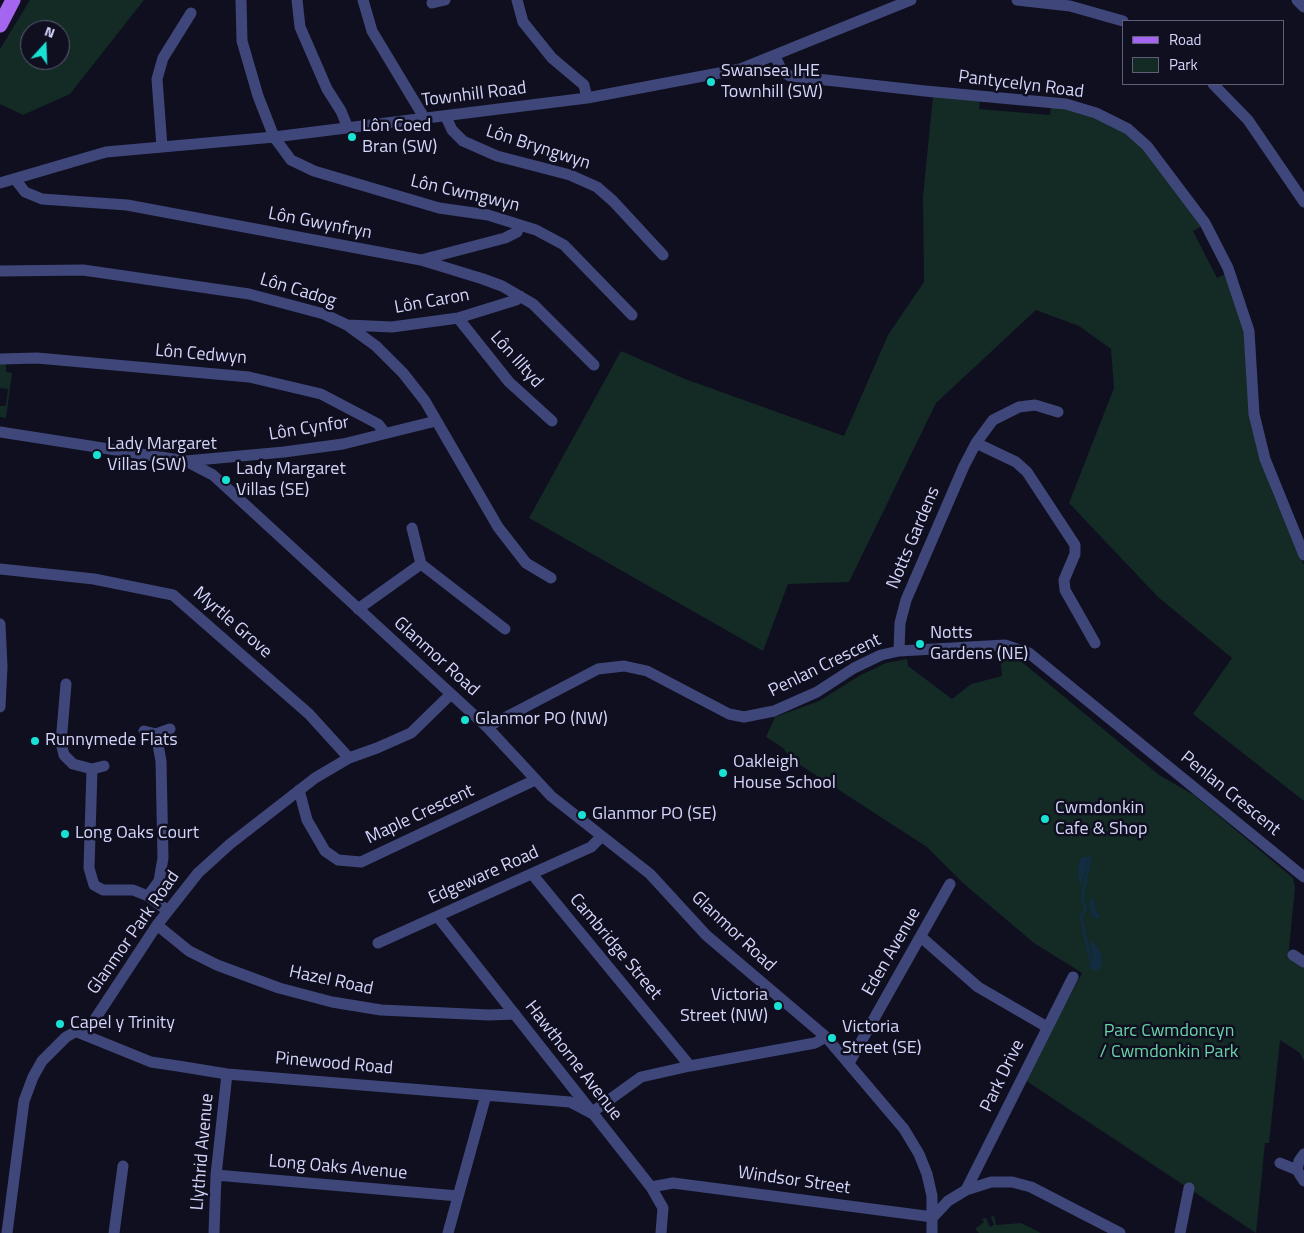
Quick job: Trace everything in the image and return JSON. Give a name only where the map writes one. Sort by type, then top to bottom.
[{"type":"main road","points":[[0,25],[13,0]]},
{"type":"street","name":"Lôn Cwmgwyn","points":[[241,0],[242,41],[258,96],[274,137],[291,160],[314,171],[439,208],[468,211],[536,230],[564,245],[632,315]]},
{"type":"street","points":[[297,0],[300,27],[327,89],[348,128]]},
{"type":"street","points":[[364,0],[372,31],[425,119]]},
{"type":"street","points":[[432,3],[445,0]]},
{"type":"street","points":[[517,0],[523,22],[552,58],[584,85],[587,98]]},
{"type":"street","name":"Townhill Road","points":[[0,182],[106,152],[274,137],[446,117],[587,98],[740,69],[911,0]]},
{"type":"street","points":[[1017,0],[1070,6],[1122,21]]},
{"type":"street","points":[[1297,0],[1304,7]]},
{"type":"street","points":[[162,147],[157,79],[164,58],[190,13]]},
{"type":"street","name":"Pantycelyn Road","points":[[775,56],[782,71],[790,76],[1066,104],[1096,113],[1128,129],[1147,146],[1205,223],[1228,268],[1249,331],[1254,414],[1265,459],[1304,555]]},
{"type":"street","points":[[1214,85],[1248,120],[1304,202]]},
{"type":"street","name":"Lôn Bryngwyn","points":[[446,117],[452,130],[463,141],[498,156],[570,175],[597,187],[613,200],[663,255]]},
{"type":"street","name":"Lôn Gwynfryn","points":[[15,179],[25,192],[42,199],[127,205],[421,260],[502,286],[533,304],[594,365]]},
{"type":"street","points":[[421,260],[505,238],[516,232],[520,225]]},
{"type":"street","name":"Lôn Cadog","points":[[0,271],[83,270],[249,294],[324,314],[347,325],[391,359],[425,401],[498,528],[526,563],[551,578]]},
{"type":"street","name":"Lôn Caron","points":[[347,325],[392,327],[458,318],[516,300],[520,296]]},
{"type":"street","name":"Lôn Illtyd","points":[[458,318],[508,382],[552,421]]},
{"type":"street","name":"Lôn Cedwyn","points":[[0,359],[37,358],[250,377],[322,394],[378,424],[385,433]]},
{"type":"street","name":"Notts Gardens","points":[[899,650],[900,623],[906,600],[964,466],[976,443],[993,420],[1019,407],[1034,405],[1058,412]]},
{"type":"street","name":"Lôn Cynfor","points":[[186,461],[284,452],[343,444],[436,421]]},
{"type":"street","name":"Glanmor Road","points":[[0,432],[186,461],[213,475],[487,726],[551,796],[650,874],[706,934],[826,1037],[904,1129],[919,1154],[927,1174],[932,1196],[932,1233]]},
{"type":"street","points":[[976,443],[1016,462],[1027,472],[1075,545],[1075,554],[1064,580],[1065,590],[1094,643]]},
{"type":"street","points":[[412,528],[421,564],[505,629]]},
{"type":"street","points":[[358,609],[421,564]]},
{"type":"street","name":"Myrtle Grove","points":[[0,569],[94,579],[173,595],[309,714],[349,758]]},
{"type":"street","points":[[0,624],[0,707]]},
{"type":"street","name":"Penlan Crescent","points":[[487,726],[598,669],[624,666],[646,671],[729,714],[744,717],[774,711],[817,692],[854,668],[881,655],[899,650],[1005,645],[1029,654],[1304,877]]},
{"type":"street","points":[[66,684],[61,743],[64,755],[73,764],[92,769],[104,766]]},
{"type":"street","name":"Glanmor Park Road","points":[[7,1233],[24,1101],[33,1077],[42,1061],[66,1036],[77,1032],[93,1022],[157,925],[198,873],[230,844],[299,790],[349,758],[377,748],[411,732],[451,694]]},
{"type":"street","points":[[144,731],[156,734],[170,730]]},
{"type":"street","points":[[148,896],[158,881],[163,858],[161,761],[156,734]]},
{"type":"street","points":[[92,769],[89,868],[94,885],[103,890],[133,890],[148,896],[168,912]]},
{"type":"street","name":"Maple Crescent","points":[[299,790],[307,820],[325,851],[338,860],[360,862],[535,780]]},
{"type":"street","name":"Edgeware Road","points":[[378,943],[591,847],[601,837]]},
{"type":"street","name":"Cambridge Street","points":[[532,874],[690,1066]]},
{"type":"street","name":"Eden Avenue","points":[[849,1063],[950,884]]},
{"type":"street","name":"Hawthorne Avenue","points":[[438,917],[651,1187],[663,1208],[661,1233]]},
{"type":"street","name":"Hazel Road","points":[[157,925],[189,951],[217,965],[279,988],[332,1002],[380,1010],[489,1015],[514,1014]]},
{"type":"street","points":[[921,937],[978,987],[1047,1027]]},
{"type":"street","points":[[1293,955],[1304,962]]},
{"type":"street","name":"Park Drive","points":[[966,1190],[1073,977]]},
{"type":"street","name":"Pinewood Road","points":[[77,1032],[151,1062],[227,1074],[570,1102],[592,1114]]},
{"type":"street","points":[[592,1114],[641,1077],[815,1043],[826,1037]]},
{"type":"street","name":"Llythrid Avenue","points":[[214,1233],[216,1175],[227,1074]]},
{"type":"street","points":[[448,1233],[486,1095]]},
{"type":"street","points":[[1304,1154],[1299,1161],[1298,1170],[1304,1182]]},
{"type":"street","points":[[1280,1164],[1298,1170]]},
{"type":"street","points":[[114,1233],[123,1166]]},
{"type":"street","name":"Long Oaks Avenue","points":[[216,1175],[458,1196]]},
{"type":"street","points":[[933,1217],[948,1201],[966,1190],[991,1182],[1012,1182],[1031,1187],[1120,1233]]},
{"type":"street","name":"Windsor Street","points":[[651,1187],[673,1183],[933,1217]]},
{"type":"street","points":[[1180,1233],[1189,1188]]},
{"type":"green space","points":[[30,0],[144,0],[70,94],[23,115],[0,104],[0,49]]},
{"type":"green space","points":[[933,96],[980,100],[979,109],[1050,115],[1051,106],[1072,109],[1094,116],[1125,133],[1145,149],[1202,226],[1193,231],[1217,278],[1226,274],[1244,326],[1257,449],[1274,497],[1304,565],[1304,801],[1193,714],[1232,658],[1158,597],[1069,503],[1114,388],[1111,349],[1079,326],[1036,310],[936,403],[849,582],[788,584],[763,651],[529,518],[621,351],[685,379],[844,436],[888,335],[924,282],[923,197]]},
{"type":"green space","points":[[6,363],[6,372],[12,373],[6,418],[0,417],[0,406],[6,406],[8,389],[0,388],[0,364]]},
{"type":"green space","name":"Parc Cwmdoncyn / Cwmdonkin Park","points":[[1000,653],[1011,653],[1159,775],[1194,795],[1293,878],[1295,887],[1288,958],[1304,968],[1304,1061],[1300,1053],[1280,1040],[1269,1143],[1265,1143],[1256,1233],[1025,1080],[1082,973],[1034,943],[963,883],[927,847],[791,759],[783,748],[766,737],[775,717],[819,701],[859,676],[886,663],[907,659],[908,666],[952,699],[971,684],[1002,676]]},
{"type":"green space","points":[[994,1216],[996,1225],[1021,1223],[1041,1233],[979,1233],[975,1229],[984,1222],[982,1219],[986,1218],[990,1227],[994,1225],[991,1217]]},
{"type":"water","points":[[1082,857],[1088,857],[1088,860],[1082,883],[1079,882],[1078,864]]},
{"type":"water","points":[[1089,899],[1094,899],[1096,911],[1100,917],[1097,919],[1091,914]]},
{"type":"water","points":[[1091,940],[1101,953],[1102,964],[1099,970],[1092,970],[1089,965],[1093,957]]},
{"type":"waterway","points":[[1090,858],[1082,899],[1086,908],[1081,916],[1090,958]]},
{"type":"place","name":"Swansea IHE Townhill (SW)","points":[[711,82]]},
{"type":"place","name":"Lôn Coed Bran (SW)","points":[[352,137]]},
{"type":"place","name":"Lady Margaret Villas (SW)","points":[[97,455]]},
{"type":"place","name":"Lady Margaret Villas (SE)","points":[[226,480]]},
{"type":"place","name":"Notts Gardens (NE)","points":[[920,644]]},
{"type":"place","name":"Glanmor PO (NW)","points":[[465,720]]},
{"type":"place","name":"Runnymede Flats","points":[[35,741]]},
{"type":"place","name":"Oakleigh House School","points":[[723,773]]},
{"type":"place","name":"Glanmor PO (SE)","points":[[582,815]]},
{"type":"place","name":"Cwmdonkin Cafe & Shop","points":[[1045,819]]},
{"type":"place","name":"Long Oaks Court","points":[[65,834]]},
{"type":"place","name":"Victoria Street (NW)","points":[[778,1006]]},
{"type":"place","name":"Capel y Trinity","points":[[60,1024]]},
{"type":"place","name":"Victoria Street (SE)","points":[[832,1038]]}]
